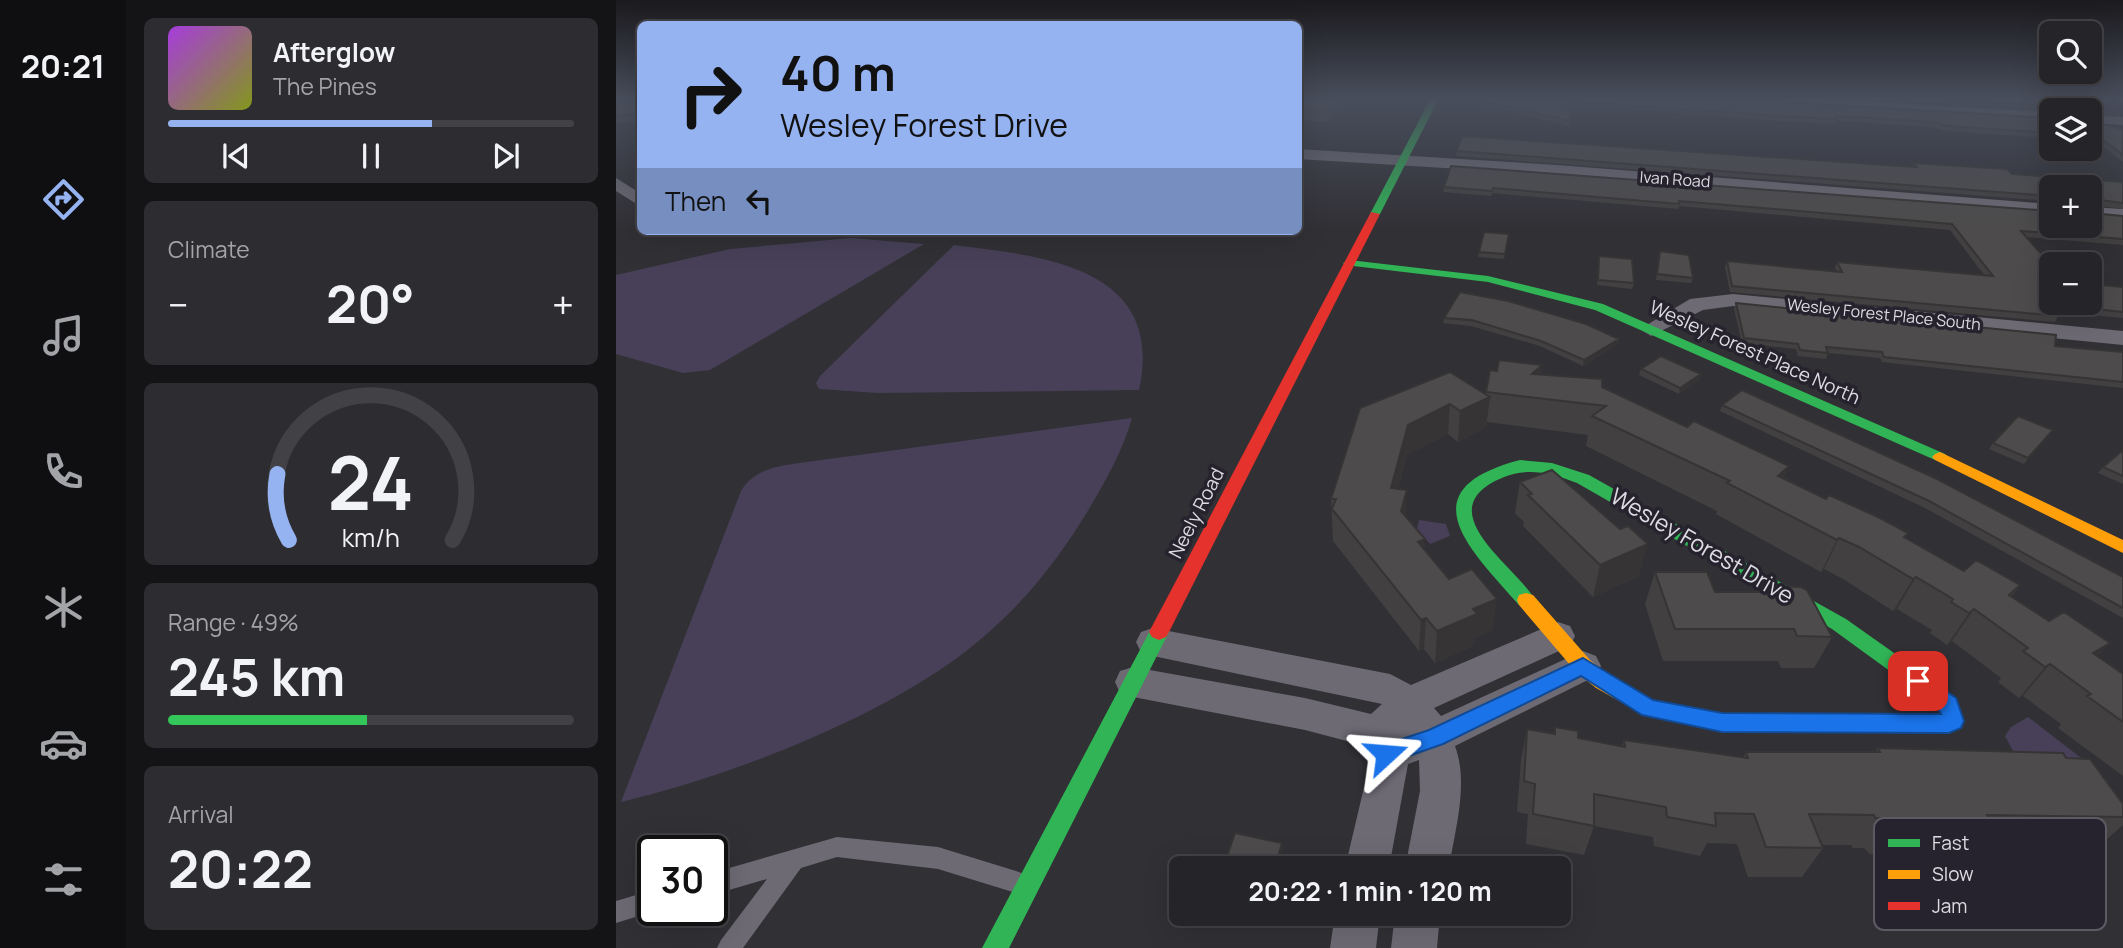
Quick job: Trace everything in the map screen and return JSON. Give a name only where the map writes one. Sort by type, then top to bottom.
[{"type":"street","name":"Neely Road","points":[[995,948],[1412,142]]},
{"type":"street","name":"Ivan Road","points":[[1302,154],[1557,170],[2039,208]]},
{"type":"street","points":[[616,183],[637,199]]},
{"type":"street","points":[[2102,213],[2123,214]]},
{"type":"street","name":"Wesley Forest Place North","points":[[1349,263],[1448,273],[1520,285],[1599,307],[1959,465],[2123,547]]},
{"type":"street","name":"Wesley Forest Place South","points":[[1651,329],[1698,304],[1733,300],[2123,338]]},
{"type":"street","name":"Wesley Forest Drive","points":[[1520,465],[1536,465],[1572,474],[1607,492],[1839,624],[1938,695],[1948,705],[1953,721],[1949,724],[1722,722],[1649,708],[1604,682],[1583,666],[1468,532],[1461,518],[1460,510],[1467,490],[1496,472],[1520,465]]},
{"type":"street","points":[[1382,743],[1409,703],[1559,636]]},
{"type":"street","points":[[1153,642],[1390,689],[1409,703],[1435,737],[1441,773],[1440,796],[1429,856]]},
{"type":"street","points":[[1133,682],[1305,714],[1382,743],[1435,737],[1583,666]]},
{"type":"street","points":[[1305,714],[1319,674]]},
{"type":"street","points":[[1370,856],[1389,766],[1382,743]]},
{"type":"street","points":[[1353,948],[1356,926]]},
{"type":"lane","points":[[728,879],[837,847],[938,858],[1027,886]]},
{"type":"lane","points":[[729,948],[795,859]]},
{"type":"lane","points":[[620,914],[637,907]]},
{"type":"shaded area","points":[[851,238],[924,244],[710,370],[683,373],[616,354],[616,275],[730,249]]},
{"type":"shaded area","points":[[954,245],[1059,263],[1090,276],[1116,293],[1134,317],[1142,349],[1139,390],[878,393],[819,389],[816,383],[820,376]]},
{"type":"shaded area","points":[[1132,418],[1108,476],[1079,526],[1056,558],[1004,619],[953,661],[911,688],[815,736],[714,775],[621,802],[741,491],[752,478],[766,470],[791,464]]},
{"type":"shaded area","points":[[1419,520],[1446,524],[1450,536],[1430,544],[1417,529]]},
{"type":"shaded area","points":[[2028,717],[2089,764],[2022,768],[2005,736],[2011,727]]},
{"type":"building","points":[[1460,142],[1554,142],[1917,167],[1914,163],[2007,169],[2012,174],[2039,176],[2039,195],[1457,151]]},
{"type":"building","points":[[2106,142],[2123,142],[2123,155]]},
{"type":"building","points":[[1451,166],[2039,210],[2039,232],[2021,231],[2040,252],[2039,314],[1732,286],[1727,261],[1842,272],[1837,262],[1993,276],[1952,224],[1679,201],[1679,204],[1493,188],[1492,191],[1444,187]]},
{"type":"building","points":[[2102,180],[2123,182],[2123,203],[2102,200]]},
{"type":"building","points":[[2102,214],[2123,216],[2123,239],[2102,237]]},
{"type":"building","points":[[1484,232],[1509,234],[1505,254],[1479,252]]},
{"type":"building","points":[[1660,251],[1689,255],[1693,278],[1657,274]]},
{"type":"building","points":[[1599,256],[1632,259],[1634,283],[1598,280]]},
{"type":"building","points":[[2102,285],[2123,287],[2123,312],[2102,310]]},
{"type":"building","points":[[1460,292],[1508,301],[1586,324],[1619,339],[1584,360],[1541,341],[1472,320],[1444,318]]},
{"type":"building","points":[[1736,303],[2056,335],[2055,346],[2123,352],[2123,382],[1884,357],[1882,352],[1826,347],[1828,353],[1800,350],[1798,344],[1744,338]]},
{"type":"building","points":[[1661,356],[1701,374],[1680,388],[1641,369]]},
{"type":"building","points":[[1499,360],[1542,365],[1532,374],[1602,379],[1602,387],[1687,427],[1694,421],[1789,466],[1778,476],[1826,499],[1829,495],[1880,518],[1908,533],[1904,537],[1964,571],[1976,560],[2020,585],[2009,595],[2049,621],[2064,612],[2110,643],[2093,653],[2123,674],[2123,722],[2050,664],[2045,667],[2023,651],[2028,648],[1974,609],[1969,613],[1951,602],[1953,599],[1859,547],[1839,538],[1837,540],[1727,483],[1730,481],[1592,416],[1606,406],[1486,392],[1490,370],[1497,371]]},
{"type":"building","points":[[1450,372],[1490,397],[1460,411],[1450,404],[1408,425],[1391,488],[1407,490],[1401,511],[1425,539],[1418,542],[1449,579],[1472,569],[1497,599],[1473,609],[1477,614],[1437,631],[1426,618],[1421,620],[1332,509],[1336,499],[1331,499],[1360,408]]},
{"type":"building","points":[[1742,390],[1937,479],[2123,577],[2123,608],[1929,501],[1722,405]]},
{"type":"building","points":[[2018,416],[2053,430],[2028,458],[1993,443]]},
{"type":"building","points":[[2123,450],[2123,476],[2103,467]]},
{"type":"building","points":[[1552,470],[1620,529],[1628,526],[1648,544],[1600,565],[1528,495],[1532,494],[1520,482]]},
{"type":"building","points":[[1655,572],[1707,572],[1715,592],[1777,592],[1775,586],[1801,587],[1807,590],[1832,637],[1797,636],[1794,629],[1675,629]]},
{"type":"building","points":[[1555,727],[1578,731],[1578,738],[1625,747],[1624,740],[1748,758],[1746,752],[1880,752],[1878,748],[2063,753],[2066,758],[2090,759],[2123,804],[2123,817],[1987,815],[1989,818],[1875,818],[1874,815],[1809,814],[1823,848],[1766,847],[1754,814],[1715,813],[1716,826],[1667,817],[1666,807],[1594,794],[1594,826],[1533,814],[1535,784],[1524,781],[1527,729],[1555,734]]},
{"type":"building","points":[[1235,833],[1282,843],[1278,856],[1227,856]]},
{"type":"traffic: fast","points":[[1375,214],[1412,142]]},
{"type":"traffic: fast","points":[[1349,263],[1488,279],[1599,307],[1940,457]]},
{"type":"traffic: fast","points":[[1520,465],[1552,468],[1583,479],[1839,624],[1938,695],[1948,704],[1953,721],[1949,724],[1876,723]]},
{"type":"traffic: fast","points":[[1520,465],[1487,478],[1469,492],[1463,508],[1466,525],[1476,542],[1526,600]]},
{"type":"traffic: fast","points":[[995,948],[1159,632]]},
{"type":"traffic: slow","points":[[1940,457],[2123,547]]},
{"type":"traffic: slow","points":[[1526,600],[1583,666],[1603,682],[1649,708],[1722,722],[1876,723]]},
{"type":"traffic: jam","points":[[1159,632],[1375,214]]},
{"type":"route","points":[[1386,754],[1435,737],[1583,666],[1604,682],[1649,708],[1722,722],[1949,724],[1953,721],[1948,705],[1918,681]]}]
